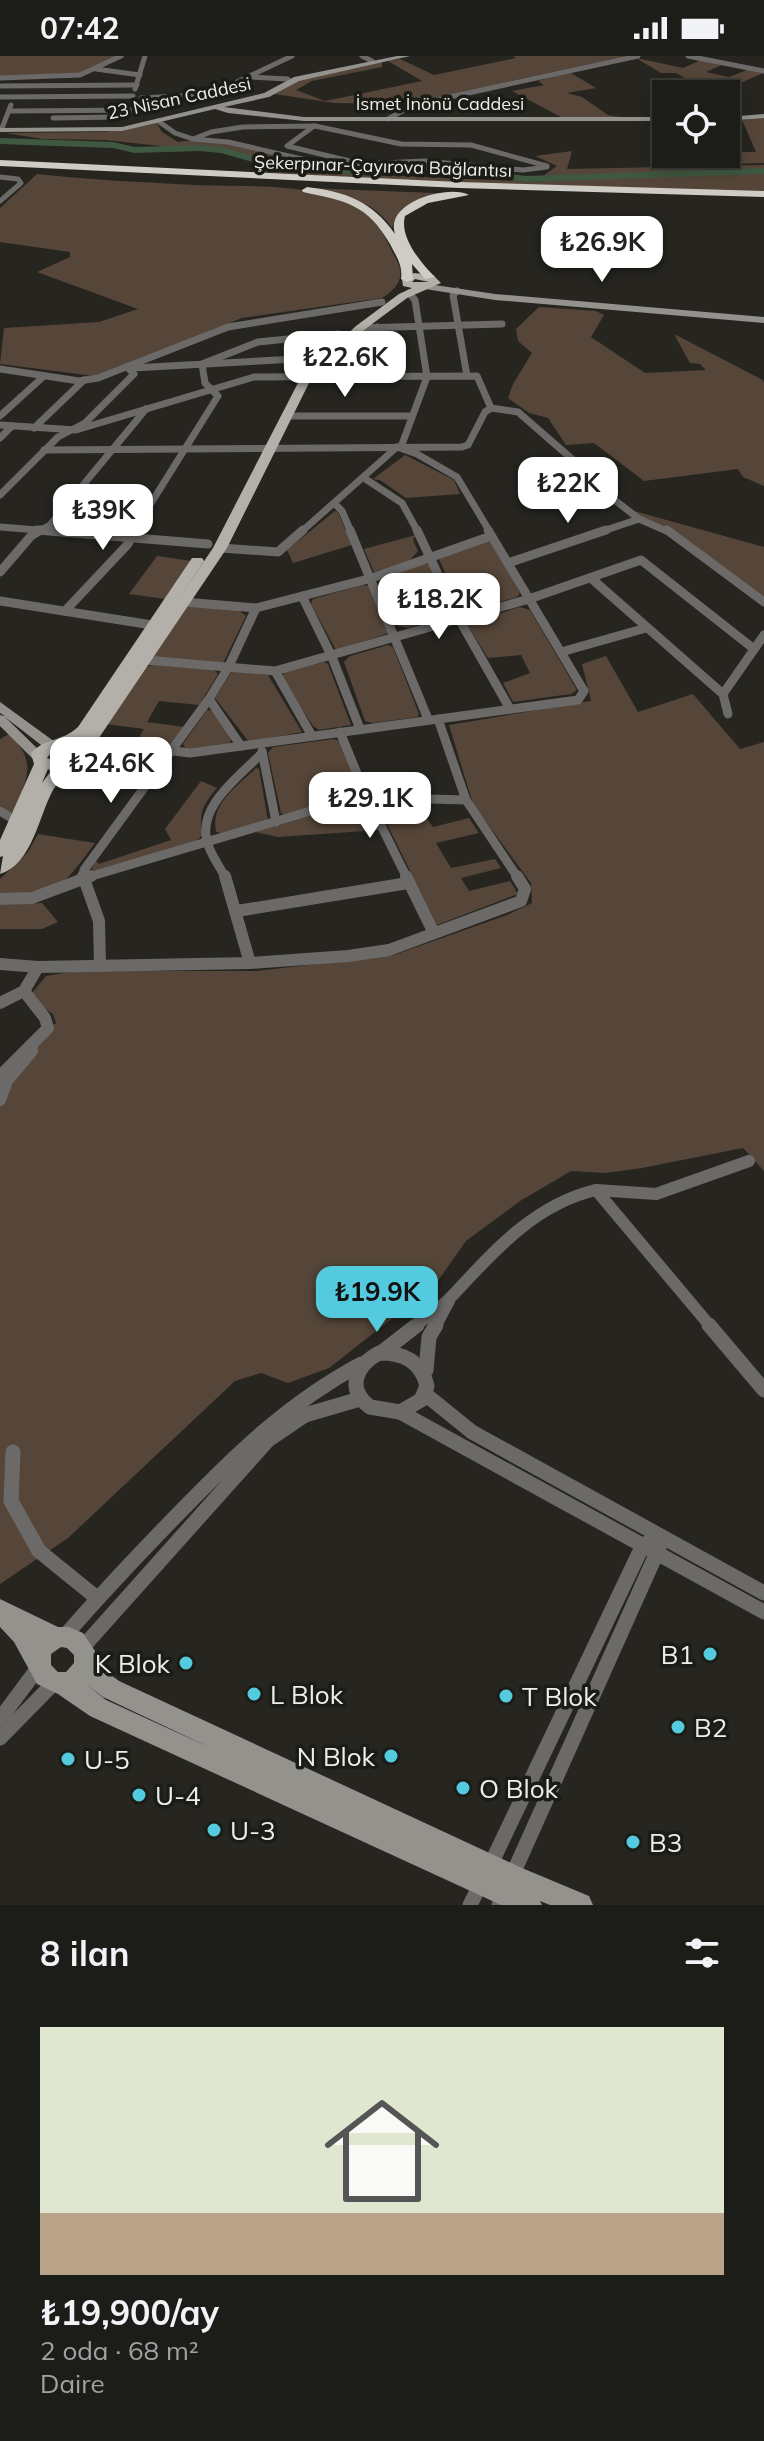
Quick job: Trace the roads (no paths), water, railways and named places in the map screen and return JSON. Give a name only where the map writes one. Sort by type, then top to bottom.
[{"type":"highway","name":"Şekerpınar-Çayırova Bağlantısı","points":[[0,163],[345,181],[764,196]]},
{"type":"highway","name":"Şekerpınar-Çayırova Bağlantısı","points":[[0,170],[618,196],[764,196]]},
{"type":"highway","points":[[156,178],[289,187],[352,200],[374,212],[384,223],[408,267],[407,284]]},
{"type":"highway","points":[[429,282],[398,228],[400,216],[412,206],[436,198],[470,195],[618,196]]},
{"type":"main road","points":[[0,869],[22,846],[45,790],[62,767],[78,759],[184,602],[300,377],[313,358],[338,334],[407,284],[429,282]]},
{"type":"main road","points":[[264,448],[286,416],[300,377],[407,284]]},
{"type":"main road","points":[[0,852],[18,822],[48,752],[71,742],[83,730],[152,625],[214,546]]},
{"type":"main road","points":[[48,752],[75,745],[86,746]]},
{"type":"main road","points":[[48,752],[62,767]]},
{"type":"street","points":[[0,78],[75,75],[96,69],[121,56]]},
{"type":"street","points":[[133,96],[145,56]]},
{"type":"street","points":[[0,106],[103,97],[175,97],[220,88],[251,77],[279,58],[292,56]]},
{"type":"street","points":[[362,56],[372,61]]},
{"type":"street","name":"23 Nisan Caddesi","points":[[1,129],[102,129],[142,118],[184,114],[216,108],[259,94],[288,79],[396,56]]},
{"type":"street","name":"23 Nisan Caddesi","points":[[1,129],[105,131],[142,118],[158,121],[216,108],[266,95],[297,79],[407,56]]},
{"type":"street","points":[[388,119],[413,105],[638,56]]},
{"type":"street","points":[[688,56],[764,71]]},
{"type":"street","points":[[96,69],[140,75]]},
{"type":"street","points":[[74,85],[75,75]]},
{"type":"street","points":[[251,77],[288,79]]},
{"type":"street","points":[[0,86],[137,85]]},
{"type":"street","points":[[1,129],[20,86]]},
{"type":"street","points":[[0,97],[11,105],[58,110],[99,109],[142,118]]},
{"type":"street","points":[[99,109],[103,97]]},
{"type":"street","points":[[175,97],[184,114]]},
{"type":"street","points":[[141,98],[142,118]]},
{"type":"street","name":"İsmet İnönü Caddesi","points":[[216,108],[311,123],[388,119],[652,119]]},
{"type":"street","points":[[47,129],[58,110]]},
{"type":"street","points":[[740,118],[764,116]]},
{"type":"street","points":[[53,118],[142,118]]},
{"type":"street","points":[[158,121],[175,133],[193,139],[228,142],[314,162]]},
{"type":"street","points":[[193,139],[211,132],[243,127],[311,123],[401,144],[471,145],[547,166],[540,170],[523,170],[424,161],[335,166]]},
{"type":"street","points":[[311,123],[287,146],[362,164]]},
{"type":"street","points":[[0,177],[18,179],[21,183],[0,201]]},
{"type":"street","points":[[429,282],[457,291],[764,318]]},
{"type":"street","points":[[429,282],[500,294],[764,318]]},
{"type":"street","points":[[0,527],[278,552],[399,447],[427,377],[415,300],[407,284]]},
{"type":"street","points":[[457,291],[453,295],[467,376]]},
{"type":"street","points":[[2,372],[84,380],[128,368],[228,327],[382,302]]},
{"type":"street","points":[[360,328],[502,324]]},
{"type":"street","points":[[228,327],[258,342]]},
{"type":"street","points":[[377,327],[383,378]]},
{"type":"street","points":[[202,364],[258,342],[338,334]]},
{"type":"street","points":[[128,368],[313,358]]},
{"type":"street","points":[[65,611],[130,538],[218,396],[205,383],[202,364]]},
{"type":"street","points":[[0,425],[76,430],[134,374],[128,368]]},
{"type":"street","points":[[0,416],[44,376]]},
{"type":"street","points":[[0,495],[58,437],[254,377],[477,376],[491,408]]},
{"type":"street","points":[[34,428],[84,380]]},
{"type":"street","points":[[44,450],[468,445],[485,412],[491,408],[518,412],[587,472]]},
{"type":"street","points":[[0,572],[31,536],[50,525],[146,409]]},
{"type":"street","points":[[286,416],[411,416]]},
{"type":"street","points":[[0,438],[12,426]]},
{"type":"street","points":[[86,746],[171,753],[241,746],[263,748],[312,736],[578,700],[583,696],[584,691],[457,477],[399,447]]},
{"type":"street","points":[[364,478],[402,503],[431,556],[459,619],[510,709]]},
{"type":"street","points":[[616,501],[639,519],[664,528],[764,602]]},
{"type":"street","points":[[0,964],[38,967],[293,962],[389,950],[521,901],[525,889],[466,800],[372,578],[342,511],[335,504]]},
{"type":"street","points":[[508,563],[639,519]]},
{"type":"street","points":[[184,602],[256,608],[372,578],[491,536]]},
{"type":"street","points":[[145,660],[275,671],[529,599],[641,560],[754,649]]},
{"type":"street","points":[[592,579],[723,694],[728,714]]},
{"type":"street","points":[[302,596],[332,657],[360,729]]},
{"type":"street","points":[[0,601],[152,625]]},
{"type":"street","points":[[100,966],[102,930],[95,898],[83,879],[84,870],[209,699],[228,668],[256,608]]},
{"type":"street","points":[[561,652],[646,628]]},
{"type":"street","points":[[723,694],[764,635]]},
{"type":"street","points":[[275,671],[312,736]]},
{"type":"street","points":[[209,699],[241,746]]},
{"type":"street","points":[[0,706],[48,752]]},
{"type":"street","points":[[0,719],[48,752]]},
{"type":"street","points":[[340,732],[434,933]]},
{"type":"street","points":[[263,748],[276,822]]},
{"type":"street","points":[[250,963],[227,881],[207,843],[213,803],[263,748]]},
{"type":"street","points":[[0,899],[16,901],[43,895],[83,879],[358,797],[466,800]]},
{"type":"street","points":[[0,811],[18,822]]},
{"type":"street","points":[[237,911],[408,883]]},
{"type":"street","points":[[0,1003],[24,991],[38,967]]},
{"type":"street","points":[[0,1076],[49,1024],[30,1003],[24,991]]},
{"type":"street","points":[[0,1100],[7,1081],[32,1051],[31,1045]]},
{"type":"street","points":[[0,1719],[48,1673],[78,1675],[72,1647],[97,1598],[255,1434],[298,1400],[381,1353],[451,1297],[468,1277],[535,1215],[578,1194],[596,1190],[656,1194],[749,1161]]},
{"type":"street","points":[[596,1190],[764,1390]]},
{"type":"street","points":[[362,1363],[354,1381],[360,1399],[377,1411],[410,1409],[425,1394],[429,1337],[451,1297]]},
{"type":"street","points":[[381,1353],[403,1354],[414,1359],[426,1375]]},
{"type":"street","points":[[425,1394],[472,1432],[764,1612]]},
{"type":"street","points":[[0,1738],[48,1673],[45,1646],[72,1647],[268,1440],[305,1415],[360,1399]]},
{"type":"street","points":[[400,1412],[654,1545],[764,1593]]},
{"type":"street","points":[[13,1452],[6,1497],[39,1551],[97,1598]]},
{"type":"street","points":[[493,1889],[654,1545]]},
{"type":"street","points":[[493,1889],[654,1545]]},
{"type":"street","points":[[0,1610],[72,1647],[111,1689],[493,1889],[580,1905]]},
{"type":"street","points":[[0,1610],[48,1673],[98,1708],[529,1905]]},
{"type":"waterway","points":[[0,141],[113,145],[135,150],[199,148],[222,150],[263,162],[341,171],[425,167],[526,179],[764,171]]},
{"type":"place","name":"B1","points":[[710,1654]]},
{"type":"place","name":"K Blok","points":[[186,1663]]},
{"type":"place","name":"L Blok","points":[[254,1694]]},
{"type":"place","name":"T Blok","points":[[506,1696]]},
{"type":"place","name":"B2","points":[[678,1727]]},
{"type":"place","name":"N Blok","points":[[391,1756]]},
{"type":"place","name":"U-5","points":[[68,1759]]},
{"type":"place","name":"O Blok","points":[[463,1788]]},
{"type":"place","name":"U-4","points":[[139,1795]]},
{"type":"place","name":"U-3","points":[[214,1830]]},
{"type":"place","name":"B3","points":[[633,1842]]}]
